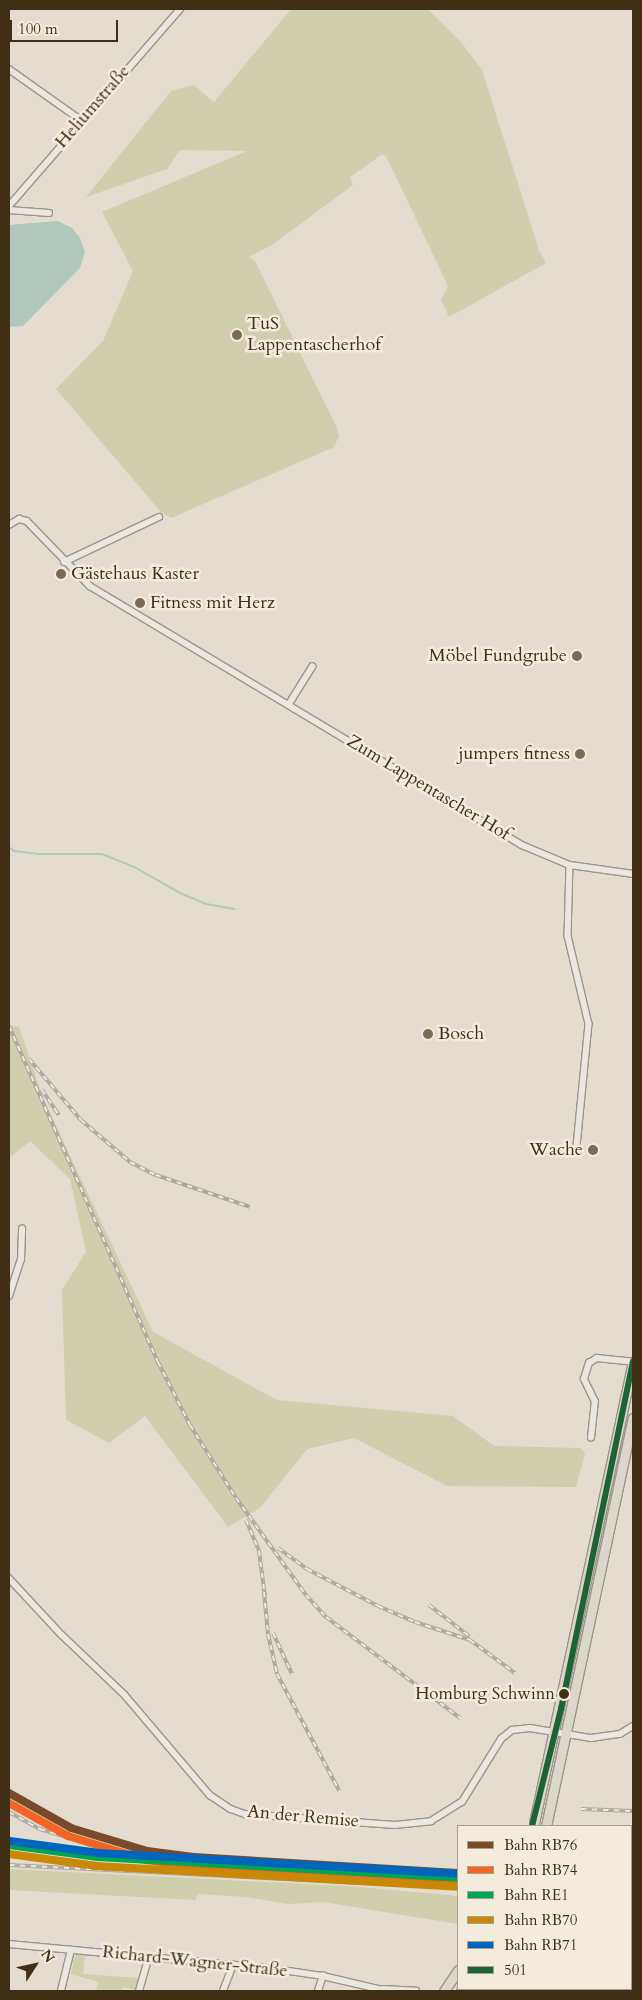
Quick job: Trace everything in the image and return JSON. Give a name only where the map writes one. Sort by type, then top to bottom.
[{"type":"main road","points":[[546,1825],[561,1734],[633,1362]]},
{"type":"main road","points":[[534,1823],[561,1734],[633,1418]]},
{"type":"main road","points":[[444,1991],[457,1972]]},
{"type":"street","name":"Heliumstraße","points":[[9,208],[81,120],[180,9]]},
{"type":"street","points":[[9,69],[81,120]]},
{"type":"street","name":"Heliumstraße","points":[[9,208],[49,213]]},
{"type":"street","points":[[64,562],[159,517]]},
{"type":"street","name":"Zum Lappentascher Hof","points":[[9,525],[18,519],[27,521],[64,562],[90,586],[522,845],[570,865],[633,874]]},
{"type":"street","points":[[289,704],[312,667]]},
{"type":"street","points":[[570,865],[569,944],[589,1024],[576,1147]]},
{"type":"street","points":[[9,1296],[20,1260],[22,1229]]},
{"type":"street","points":[[591,1438],[595,1402],[584,1379],[589,1363],[597,1358],[633,1362]]},
{"type":"street","name":"An der Remise","points":[[9,1578],[62,1635],[124,1694],[210,1795],[231,1809],[245,1814],[395,1825],[431,1822],[462,1802],[480,1778],[494,1749],[507,1734],[520,1728],[591,1738],[612,1736],[633,1726]]},
{"type":"street","name":"Richard-Wagner-Straße","points":[[9,1944],[233,1964],[323,1976],[379,1988],[416,1991]]},
{"type":"street","points":[[61,1991],[71,1950]]},
{"type":"street","points":[[139,1991],[150,1957]]},
{"type":"street","points":[[223,1991],[233,1964]]},
{"type":"street","points":[[318,1991],[323,1976]]},
{"type":"street","name":"Richard-Wagner-Straße","points":[[379,1988],[387,1991]]},
{"type":"green space","points":[[291,9],[428,9],[461,42],[482,70],[539,250],[546,263],[449,317],[441,300],[448,286],[386,156],[381,155],[350,177],[353,185],[272,245],[249,257],[255,261],[337,428],[339,436],[334,447],[171,518],[161,512],[56,389],[103,341],[133,271],[102,212],[247,151],[180,150],[167,169],[86,197],[171,91],[194,85],[214,102]]},
{"type":"green space","points":[[9,1025],[19,1027],[44,1100],[153,1332],[277,1400],[453,1416],[494,1446],[581,1448],[585,1454],[576,1487],[447,1486],[354,1438],[307,1449],[260,1508],[228,1527],[145,1416],[109,1443],[66,1420],[62,1290],[86,1252],[70,1179],[30,1141],[9,1158]]},
{"type":"green space","points":[[9,1869],[347,1886],[457,1897],[457,1924],[323,1902],[287,1904],[246,1897],[198,1894],[195,1900],[9,1890]]},
{"type":"green space","points":[[75,1954],[85,1955],[83,1974],[139,1978],[135,1990],[123,1987],[121,1991],[96,1991],[98,1982],[71,1974]]},
{"type":"shaded area","points":[[58,221],[72,228],[80,238],[85,252],[80,268],[23,326],[9,327],[9,225]]},
{"type":"waterway","points":[[9,847],[14,851],[39,854],[102,854],[136,868],[180,893],[206,904],[235,909]]},
{"type":"railway","points":[[9,1026],[158,1362],[190,1425],[236,1498],[306,1595],[326,1617],[460,1718]]},
{"type":"railway","points":[[29,1059],[81,1120],[130,1162],[156,1175],[250,1207]]},
{"type":"railway","points":[[42,1090],[59,1115]]},
{"type":"railway","points":[[246,1520],[259,1551],[265,1597]]},
{"type":"railway","points":[[278,1548],[307,1569],[378,1606],[415,1622],[470,1640],[515,1673]]},
{"type":"railway","points":[[264,1592],[268,1634],[277,1674],[339,1790]]},
{"type":"railway","points":[[429,1605],[469,1636]]},
{"type":"railway","points":[[273,1633],[292,1674]]},
{"type":"railway","points":[[581,1809],[633,1811]]},
{"type":"railway","points":[[9,1812],[40,1829],[103,1848],[164,1857],[214,1859]]},
{"type":"railway","points":[[9,1865],[457,1888]]},
{"type":"rail line","name":"RB76","points":[[9,1793],[71,1828],[147,1851],[194,1857],[457,1873]]},
{"type":"rail line","name":"RB74","points":[[9,1803],[68,1836],[146,1860],[193,1866],[457,1882]]},
{"type":"rail line","name":"RB71","points":[[10,1841],[99,1853],[457,1874]]},
{"type":"rail line","name":"RE1","points":[[9,1845],[98,1857],[457,1878]]},
{"type":"rail line","name":"RB70","points":[[9,1854],[97,1866],[457,1887]]},
{"type":"transit line","name":"501","points":[[532,1825],[561,1709],[633,1361]]},
{"type":"place","name":"TuS Lappentascherhof","points":[[237,335]]},
{"type":"place","name":"Gästehaus Kaster","points":[[61,574]]},
{"type":"place","name":"Fitness mit Herz","points":[[140,603]]},
{"type":"place","name":"Möbel Fundgrube","points":[[577,656]]},
{"type":"place","name":"jumpers fitness","points":[[580,754]]},
{"type":"place","name":"Bosch","points":[[428,1034]]},
{"type":"place","name":"Wache","points":[[593,1150]]},
{"type":"place","name":"Homburg Schwinn","points":[[564,1694]]}]
